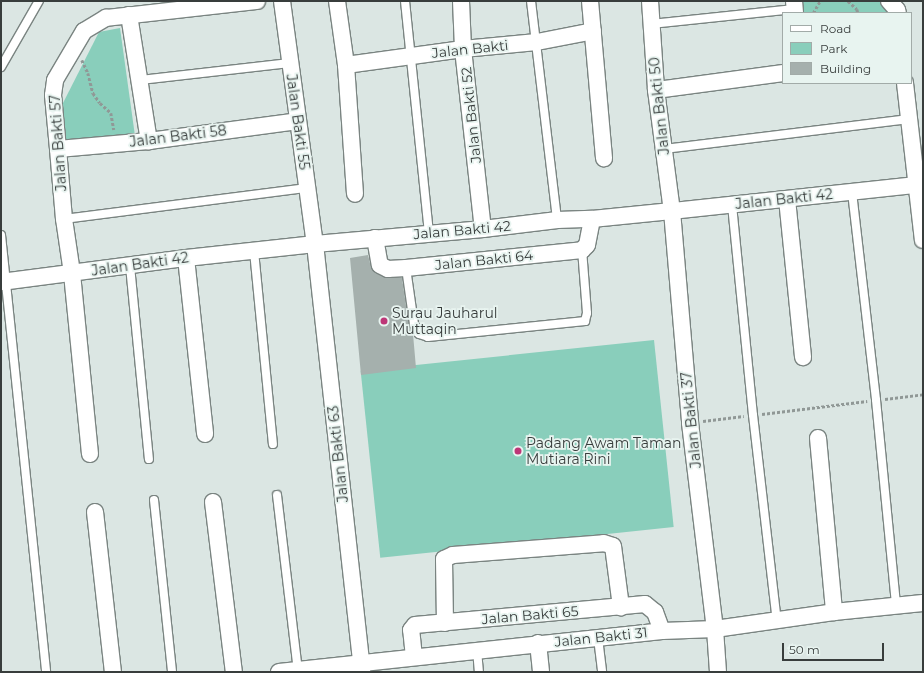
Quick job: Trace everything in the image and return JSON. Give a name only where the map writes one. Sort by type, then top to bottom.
[{"type":"street","name":"Jalan Bakti 57","points":[[90,454],[72,273],[64,219],[53,95],[55,80],[84,31],[106,18],[257,1]]},
{"type":"street","name":"Jalan Bakti 55","points":[[282,1],[315,244]]},
{"type":"street","points":[[337,1],[346,64],[355,194]]},
{"type":"street","name":"Jalan Bakti 52","points":[[461,1],[463,49],[483,229]]},
{"type":"street","points":[[590,1],[594,31],[604,158]]},
{"type":"street","name":"Jalan Bakti 50","points":[[650,1],[656,90],[672,211]]},
{"type":"street","points":[[889,1],[898,12]]},
{"type":"street","points":[[129,15],[149,141]]},
{"type":"street","name":"Jalan Bakti","points":[[346,64],[463,49],[537,42],[594,31]]},
{"type":"street","points":[[656,90],[782,73]]},
{"type":"street","points":[[905,84],[909,119],[920,184],[923,240]]},
{"type":"street","name":"Jalan Bakti 58","points":[[58,150],[149,141],[298,121]]},
{"type":"street","name":"Jalan Bakti 42","points":[[4,282],[254,250],[483,229],[557,220],[592,219],[920,184]]},
{"type":"street","points":[[787,199],[803,357]]},
{"type":"street","name":"Jalan Bakti 37","points":[[672,211],[690,423],[715,629],[718,672]]},
{"type":"street","points":[[582,250],[587,245],[592,219]]},
{"type":"street","name":"Jalan Bakti 64","points":[[375,238],[380,265],[388,268],[406,268],[582,250]]},
{"type":"street","name":"Jalan Bakti 63","points":[[315,244],[361,668]]},
{"type":"street","points":[[186,258],[205,434]]},
{"type":"street","points":[[818,438],[834,612]]},
{"type":"street","points":[[213,502],[234,672]]},
{"type":"street","points":[[95,512],[113,672]]},
{"type":"street","points":[[445,623],[444,559],[453,555],[604,542],[613,546],[621,607]]},
{"type":"street","name":"Jalan Bakti 31","points":[[279,672],[361,668],[414,657],[662,631],[715,629],[834,612],[923,602]]},
{"type":"street","name":"Jalan Bakti 65","points":[[414,657],[411,630],[415,626],[645,604],[655,612],[662,631]]},
{"type":"street","points":[[538,644],[541,672]]},
{"type":"lane","points":[[1,67],[39,1]]},
{"type":"lane","points":[[406,1],[410,56],[429,234]]},
{"type":"lane","points":[[531,1],[557,220]]},
{"type":"lane","points":[[652,24],[794,8]]},
{"type":"lane","points":[[140,80],[290,63]]},
{"type":"lane","points":[[664,149],[909,119]]},
{"type":"lane","points":[[64,219],[307,188]]},
{"type":"lane","points":[[852,192],[876,400],[896,605]]},
{"type":"lane","points":[[732,205],[753,415],[777,621]]},
{"type":"lane","points":[[1,235],[4,282],[46,672]]},
{"type":"lane","points":[[254,250],[273,444]]},
{"type":"lane","points":[[406,268],[414,324],[420,334],[428,337],[585,321],[587,313],[582,250]]},
{"type":"lane","points":[[130,266],[150,459]]},
{"type":"lane","points":[[277,495],[298,670]]},
{"type":"lane","points":[[154,500],[172,672]]},
{"type":"lane","points":[[598,638],[602,672]]},
{"type":"lane","points":[[477,650],[479,672]]},
{"type":"path","points":[[814,12],[820,1]]},
{"type":"path","points":[[850,1],[858,12]]},
{"type":"path","points":[[81,58],[88,73],[94,93],[100,103],[111,113],[114,122],[114,144]]},
{"type":"path","points":[[690,423],[923,394]]},
{"type":"green space","points":[[802,1],[879,1],[889,12],[804,12]]},
{"type":"green space","points":[[120,28],[135,136],[64,143],[62,105],[99,32]]},
{"type":"green space","name":"Padang Awam Taman Mutiara Rini","points":[[654,340],[674,527],[380,558],[361,371]]},
{"type":"building","name":"Surau Jauharul Muttaqin","points":[[368,255],[371,267],[375,273],[388,278],[402,278],[409,325],[413,334],[416,368],[361,375],[350,258]]},
{"type":"place","name":"Surau Jauharul Muttaqin","points":[[384,321]]},
{"type":"place","name":"Padang Awam Taman Mutiara Rini","points":[[518,451]]}]
